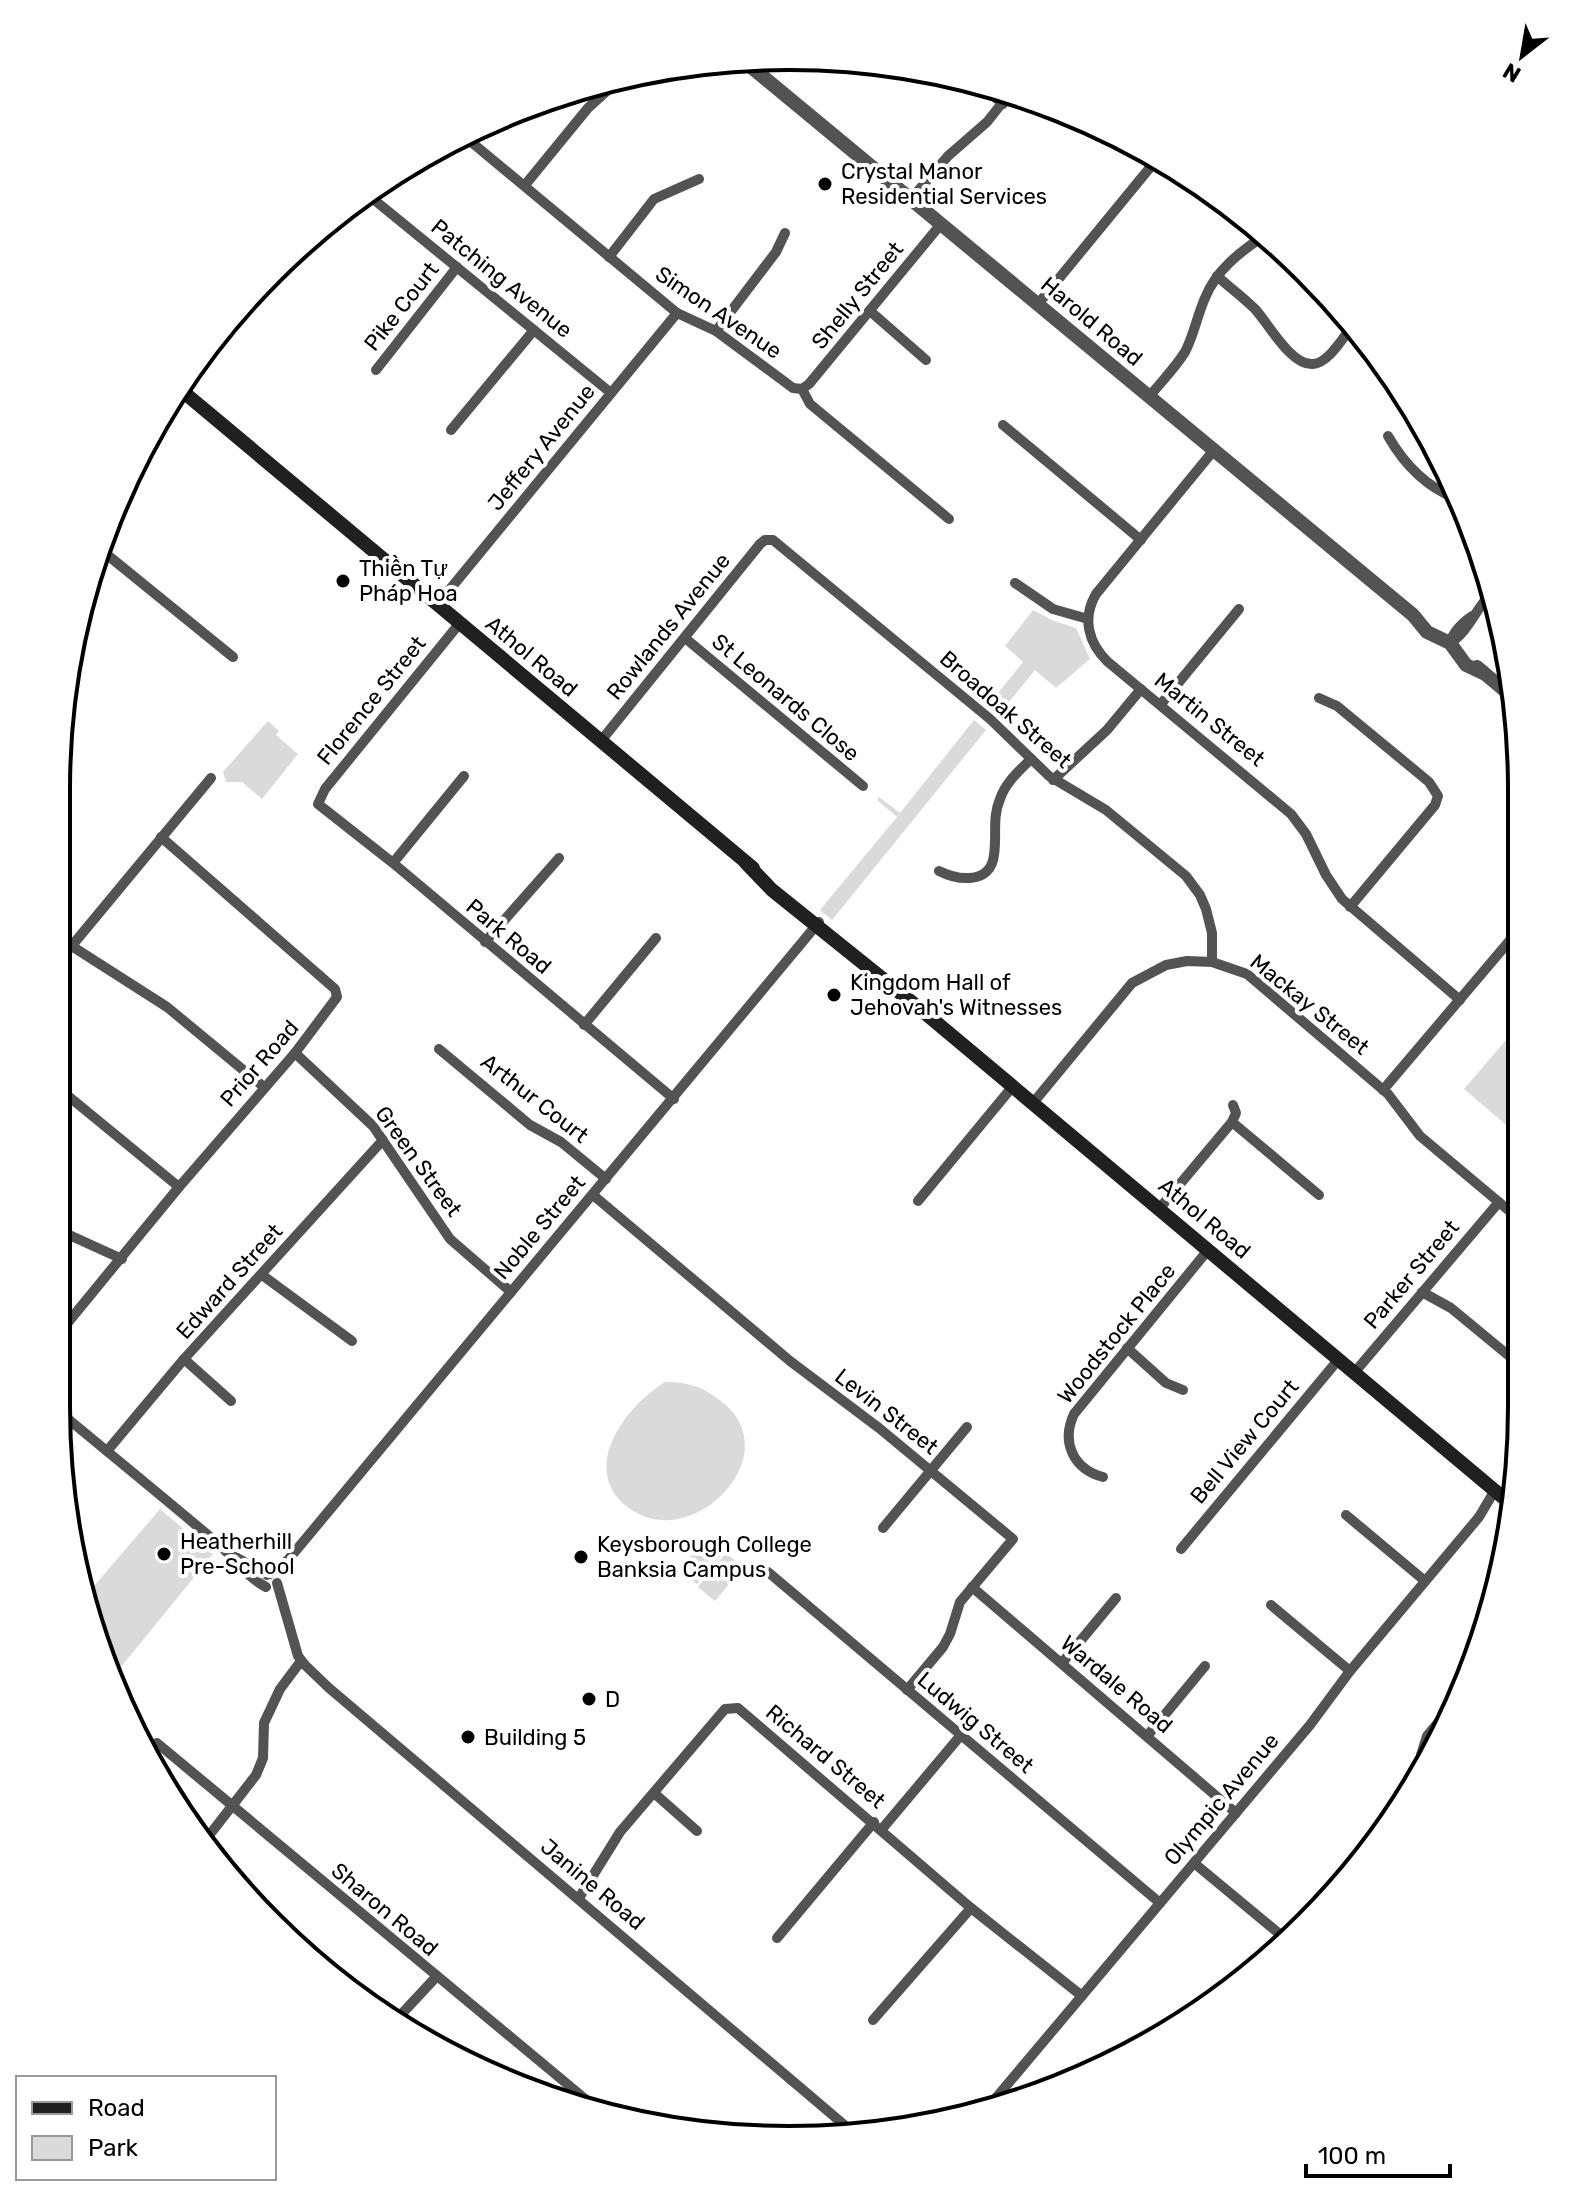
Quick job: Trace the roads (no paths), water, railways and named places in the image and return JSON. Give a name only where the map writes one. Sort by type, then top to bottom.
[{"type":"main road","name":"Athol Road","points":[[188,395],[746,863],[777,884],[818,924],[848,944],[869,966],[1502,1496]]},
{"type":"street","name":"Harold Road","points":[[757,71],[1413,615],[1427,632],[1453,639],[1462,661],[1501,687]]},
{"type":"street","points":[[525,185],[588,108],[604,94]]},
{"type":"street","points":[[911,199],[948,156],[980,130],[1003,104],[1001,102]]},
{"type":"street","name":"Simon Avenue","points":[[473,143],[677,313],[716,331],[793,388],[802,389],[810,404],[949,519]]},
{"type":"street","points":[[1038,304],[1150,167]]},
{"type":"street","points":[[609,257],[654,199],[699,179]]},
{"type":"street","name":"Patching Avenue","points":[[376,201],[611,393]]},
{"type":"street","name":"Shelly Street","points":[[802,389],[941,224]]},
{"type":"street","points":[[716,331],[776,252],[785,233]]},
{"type":"street","points":[[1149,397],[1183,355],[1204,300],[1217,276],[1256,242]]},
{"type":"street","name":"Pike Court","points":[[376,370],[457,267]]},
{"type":"street","points":[[1217,276],[1253,307],[1287,349],[1306,363],[1317,364],[1325,359],[1345,334]]},
{"type":"street","points":[[870,311],[926,360]]},
{"type":"street","name":"Jeffery Avenue","points":[[437,605],[677,313]]},
{"type":"street","points":[[451,430],[534,330]]},
{"type":"street","points":[[1003,425],[1141,540]]},
{"type":"street","points":[[1388,436],[1400,456],[1417,474],[1443,491]]},
{"type":"street","points":[[1015,583],[1047,606],[1088,619],[1096,594],[1214,450]]},
{"type":"street","name":"Rowlands Avenue","points":[[600,742],[760,544],[769,539]]},
{"type":"street","name":"Broadoak Street","points":[[769,539],[778,542],[972,703],[1053,780],[1106,810],[1186,876],[1206,909],[1212,933],[1212,962]]},
{"type":"street","points":[[109,556],[233,657]]},
{"type":"street","points":[[1453,639],[1484,602]]},
{"type":"street","points":[[1161,704],[1239,609]]},
{"type":"street","name":"Martin Street","points":[[1088,619],[1091,640],[1099,653],[1291,814],[1306,834],[1332,885],[1350,907],[1460,1000]]},
{"type":"street","name":"Florence Street","points":[[318,804],[325,789],[459,624]]},
{"type":"street","name":"St Leonards Close","points":[[685,638],[863,786]]},
{"type":"street","points":[[1053,780],[1102,735],[1141,689]]},
{"type":"street","points":[[1319,698],[1337,706],[1395,753],[1429,782],[1438,796],[1435,805],[1350,907]]},
{"type":"street","points":[[939,871],[970,879],[982,875],[989,868],[995,852],[993,831],[999,800],[1007,784],[1031,759]]},
{"type":"street","points":[[393,863],[464,776]]},
{"type":"street","points":[[211,778],[70,948],[167,1007],[264,1087]]},
{"type":"street","name":"Park Road","points":[[318,804],[393,863],[674,1099]]},
{"type":"street","name":"Prior Road","points":[[70,1320],[179,1187],[295,1053],[337,997],[335,989],[161,837]]},
{"type":"street","points":[[485,942],[559,858]]},
{"type":"street","name":"Noble Street","points":[[271,1582],[818,924]]},
{"type":"street","points":[[584,1025],[656,938]]},
{"type":"street","points":[[1383,1090],[1508,943]]},
{"type":"street","name":"Mackay Street","points":[[1033,1103],[1132,983],[1149,971],[1176,962],[1212,962],[1237,969],[1253,978],[1383,1090],[1420,1136],[1508,1210]]},
{"type":"street","name":"Arthur Court","points":[[439,1049],[530,1125],[561,1142],[606,1179]]},
{"type":"street","name":"Green Street","points":[[295,1053],[360,1112],[383,1140],[450,1239],[511,1292]]},
{"type":"street","points":[[918,1201],[1013,1086]]},
{"type":"street","points":[[70,1097],[179,1187]]},
{"type":"street","points":[[1159,1209],[1232,1122],[1236,1113],[1233,1105]]},
{"type":"street","points":[[1232,1122],[1319,1195]]},
{"type":"street","name":"Edward Street","points":[[107,1451],[184,1359],[383,1140]]},
{"type":"street","name":"Levin Street","points":[[593,1195],[790,1361],[930,1469],[1013,1539],[960,1602],[943,1647],[907,1690]]},
{"type":"street","name":"Parker Street","points":[[1354,1373],[1499,1202]]},
{"type":"street","points":[[70,1235],[122,1259]]},
{"type":"street","name":"Woodstock Place","points":[[1103,1477],[1087,1471],[1076,1460],[1068,1441],[1069,1427],[1077,1408],[1208,1250]]},
{"type":"street","points":[[262,1275],[352,1341]]},
{"type":"street","points":[[1422,1292],[1448,1306],[1508,1355]]},
{"type":"street","points":[[1127,1348],[1166,1383],[1183,1390]]},
{"type":"street","points":[[184,1359],[231,1401]]},
{"type":"street","name":"Bell View Court","points":[[1181,1549],[1338,1360]]},
{"type":"street","points":[[71,1421],[229,1553],[271,1582],[302,1666],[278,1694],[264,1723],[264,1752],[260,1768],[211,1833]]},
{"type":"street","points":[[883,1528],[967,1427]]},
{"type":"street","name":"Olympic Avenue","points":[[999,2095],[1316,1717],[1425,1581],[1479,1517],[1502,1498]]},
{"type":"street","points":[[1346,1515],[1425,1581]]},
{"type":"street","name":"Ludwig Street","points":[[768,1572],[1160,1903]]},
{"type":"street","name":"Wardale Road","points":[[972,1587],[1236,1813]]},
{"type":"street","points":[[1062,1663],[1116,1598]]},
{"type":"street","points":[[1271,1605],[1350,1671]]},
{"type":"street","name":"Janine Road","points":[[302,1666],[843,2123]]},
{"type":"street","points":[[1148,1735],[1205,1666]]},
{"type":"street","name":"Richard Street","points":[[579,1898],[620,1832],[725,1709],[738,1708],[971,1908],[1082,1996]]},
{"type":"street","points":[[777,1938],[961,1735]]},
{"type":"street","name":"Sharon Road","points":[[157,1743],[580,2095]]},
{"type":"street","points":[[654,1793],[697,1831]]},
{"type":"street","points":[[1194,1863],[1278,1933]]},
{"type":"street","points":[[873,2020],[971,1908]]},
{"type":"street","points":[[403,2013],[436,1977]]},
{"type":"place","name":"Crystal Manor Residential Services","points":[[825,184]]},
{"type":"place","name":"Thiền Tự Pháp Hoa","points":[[343,581]]},
{"type":"place","name":"Kingdom Hall of Jehovah's Witnesses","points":[[834,995]]},
{"type":"place","name":"Heatherhill Pre-School","points":[[164,1554]]},
{"type":"place","name":"Keysborough College Banksia Campus","points":[[581,1557]]},
{"type":"place","name":"D","points":[[589,1699]]},
{"type":"place","name":"Building 5","points":[[468,1737]]}]
